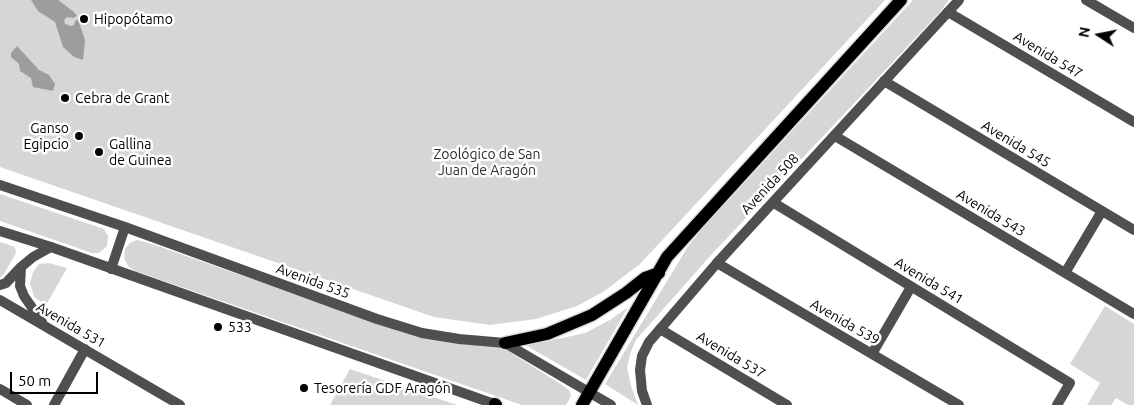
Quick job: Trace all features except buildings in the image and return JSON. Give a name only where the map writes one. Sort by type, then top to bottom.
[{"type":"main road","name":"Avenida 508","points":[[582,405],[667,257],[902,0]]},
{"type":"main road","points":[[505,343],[547,334],[592,315],[645,278],[659,273]]},
{"type":"street","name":"Avenida 508","points":[[647,405],[640,370],[642,356],[649,342],[717,263],[959,0]]},
{"type":"street","points":[[1086,0],[1134,28]]},
{"type":"street","name":"Avenida 547","points":[[948,12],[1134,122]]},
{"type":"street","name":"Avenida 545","points":[[884,81],[1134,230]]},
{"type":"street","name":"Avenida 543","points":[[835,136],[1134,314]]},
{"type":"street","name":"Avenida 535","points":[[0,185],[422,333],[459,339],[505,343],[611,405]]},
{"type":"street","name":"Avenida 541","points":[[774,203],[1070,383],[1057,405]]},
{"type":"street","points":[[1065,273],[1102,211]]},
{"type":"street","points":[[111,269],[125,228]]},
{"type":"street","points":[[0,230],[496,405]]},
{"type":"street","points":[[0,285],[6,284],[33,257],[51,247]]},
{"type":"street","name":"Avenida 539","points":[[717,263],[959,405]]},
{"type":"street","points":[[21,267],[20,286],[24,296],[29,306],[46,327]]},
{"type":"street","points":[[872,354],[912,286]]},
{"type":"street","name":"Avenida 531","points":[[0,300],[180,405]]},
{"type":"street","name":"Avenida 537","points":[[660,329],[788,405]]},
{"type":"street","points":[[54,405],[85,349]]},
{"type":"street","points":[[0,389],[27,405]]},
{"type":"green space","name":"Zoológico de San Juan de Aragón","points":[[0,0],[885,0],[640,264],[603,292],[577,306],[536,319],[490,325],[434,317],[0,167]]},
{"type":"green space","points":[[913,0],[949,0],[941,11],[711,255],[636,340],[627,368],[638,405],[605,384],[687,248],[701,230]]},
{"type":"green space","points":[[0,194],[104,229],[108,236],[107,246],[99,253],[92,253],[0,221]]},
{"type":"green space","points":[[137,240],[402,332],[451,343],[502,347],[562,385],[570,391],[571,396],[566,405],[522,405],[135,271],[128,266],[124,258],[125,249],[130,243]]},
{"type":"green space","points":[[0,242],[15,247],[16,253],[0,278]]},
{"type":"green space","points":[[49,263],[67,268],[46,305],[34,297],[30,283],[33,272],[39,264]]},
{"type":"green space","points":[[1105,306],[1134,324],[1134,405],[1128,405],[1116,398],[1111,405],[1087,405],[1100,383],[1070,364]]},
{"type":"green space","points":[[628,307],[586,380],[522,343],[558,339],[585,333],[610,320]]},
{"type":"green space","points":[[350,369],[457,405],[330,405]]},
{"type":"shaded area","points":[[31,0],[58,0],[74,12],[77,16],[73,18],[67,17],[64,20],[65,24],[71,26],[78,19],[85,40],[83,60],[74,57],[63,47],[55,22],[38,11]]},
{"type":"shaded area","points":[[17,46],[39,70],[49,75],[55,84],[53,91],[33,87],[31,78],[20,71],[19,64],[11,57],[11,53]]},
{"type":"place","name":"Hipopótamo","points":[[84,19]]},
{"type":"place","name":"Cebra de Grant","points":[[65,98]]},
{"type":"place","name":"Ganso Egipcio","points":[[79,136]]},
{"type":"place","name":"Gallina de Guinea","points":[[99,152]]},
{"type":"place","name":"533","points":[[218,327]]},
{"type":"place","name":"Tesorería GDF Aragón","points":[[304,388]]}]
